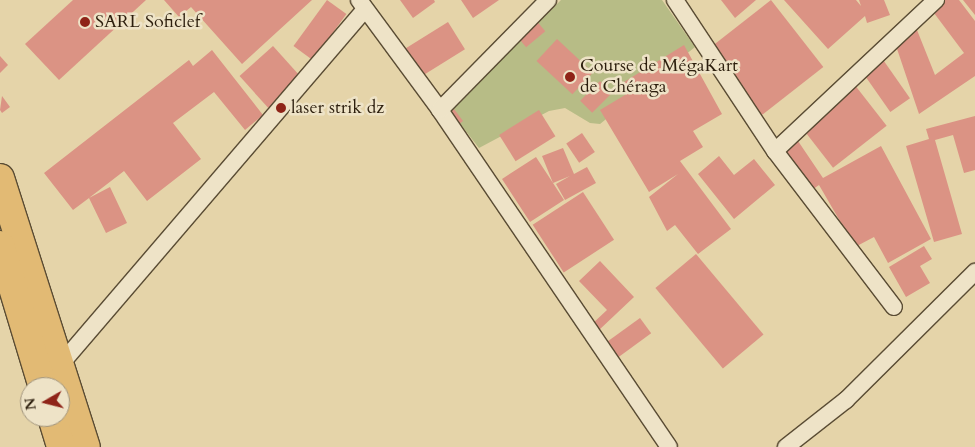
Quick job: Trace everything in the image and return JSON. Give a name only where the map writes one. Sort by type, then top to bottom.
[{"type":"highway","points":[[0,178],[86,447]]},
{"type":"highway","points":[[0,245],[40,377]]},
{"type":"highway","points":[[55,427],[61,447]]},
{"type":"street","points":[[440,110],[548,0]]},
{"type":"street","points":[[675,0],[775,151],[894,307]]},
{"type":"street","points":[[775,151],[936,0]]},
{"type":"street","points":[[61,364],[362,4],[440,110],[669,447]]},
{"type":"street","points":[[786,447],[846,400],[975,272]]},
{"type":"green space","name":"Course de MégaKart de Chéraga","points":[[561,0],[662,0],[695,47],[600,124],[590,123],[565,108],[549,111],[479,148],[450,111]]},
{"type":"building","name":"SARL Soficlef","points":[[73,0],[146,0],[59,80],[25,44]]},
{"type":"building","name":"SARL Soficlef","points":[[164,0],[312,0],[242,64],[191,7],[179,17]]},
{"type":"building","points":[[327,0],[346,14],[313,60],[293,46]]},
{"type":"building","points":[[400,0],[434,0],[435,2],[413,18]]},
{"type":"building","points":[[461,0],[499,0],[473,18]]},
{"type":"building","points":[[721,0],[756,0],[735,18]]},
{"type":"building","points":[[771,0],[823,67],[761,116],[709,49]]},
{"type":"building","points":[[784,0],[856,0],[861,6],[859,0],[884,0],[890,15],[867,23],[865,16],[828,49]]},
{"type":"building","points":[[935,0],[959,0],[975,21],[975,76],[919,114],[893,37],[915,25],[935,75],[964,53],[928,5]]},
{"type":"building","points":[[963,0],[975,0],[975,15]]},
{"type":"building","points":[[535,19],[545,31],[526,47],[516,35]]},
{"type":"building","points":[[448,22],[465,49],[419,78],[402,51]]},
{"type":"building","points":[[557,39],[593,72],[572,94],[537,61]]},
{"type":"building","points":[[684,45],[722,114],[693,131],[703,147],[680,161],[731,229],[698,254],[675,225],[667,231],[649,197],[678,174],[649,192],[600,110],[630,92],[624,82]]},
{"type":"building","points":[[273,46],[302,78],[268,108],[240,76]]},
{"type":"building","points":[[212,50],[263,115],[245,130],[214,92],[173,123],[201,159],[147,201],[124,171],[73,210],[44,173],[189,60],[193,66]]},
{"type":"building","points":[[879,54],[910,98],[890,112],[859,68]]},
{"type":"building","points":[[0,56],[8,65],[0,73]]},
{"type":"building","points":[[600,81],[612,93],[592,113],[580,101]]},
{"type":"building","points":[[854,84],[887,126],[833,168],[800,126]]},
{"type":"building","points":[[2,96],[10,107],[2,113],[0,110]]},
{"type":"building","points":[[454,109],[463,121],[453,128],[444,116]]},
{"type":"building","points":[[539,110],[555,136],[516,161],[499,135]]},
{"type":"building","points":[[975,116],[975,170],[964,173],[953,135],[935,140],[962,234],[934,242],[906,146],[929,139],[926,129]]},
{"type":"building","points":[[582,133],[595,152],[579,163],[566,144]]},
{"type":"building","points":[[798,141],[823,178],[881,146],[931,239],[888,263],[874,237],[855,247],[819,185],[809,192],[783,151]]},
{"type":"building","points":[[563,148],[574,174],[587,167],[596,183],[565,200],[556,184],[570,176],[553,183],[542,156]]},
{"type":"building","points":[[719,156],[734,175],[754,159],[775,185],[734,219],[698,174]]},
{"type":"building","points":[[536,157],[564,200],[530,222],[502,179]]},
{"type":"building","points":[[110,187],[127,223],[106,233],[89,198]]},
{"type":"building","points":[[583,192],[614,240],[564,272],[533,225]]},
{"type":"building","points":[[924,246],[932,259],[920,266],[930,283],[906,297],[889,267]]},
{"type":"building","points":[[696,254],[763,334],[723,369],[655,288]]},
{"type":"building","points":[[600,261],[634,297],[598,331],[592,324],[607,310],[579,281]]},
{"type":"building","points":[[640,318],[651,333],[616,359],[604,344]]},
{"type":"place","name":"SARL Soficlef","points":[[85,22]]},
{"type":"place","name":"Course de MégaKart de Chéraga","points":[[570,77]]},
{"type":"place","name":"laser strik dz","points":[[281,108]]}]
